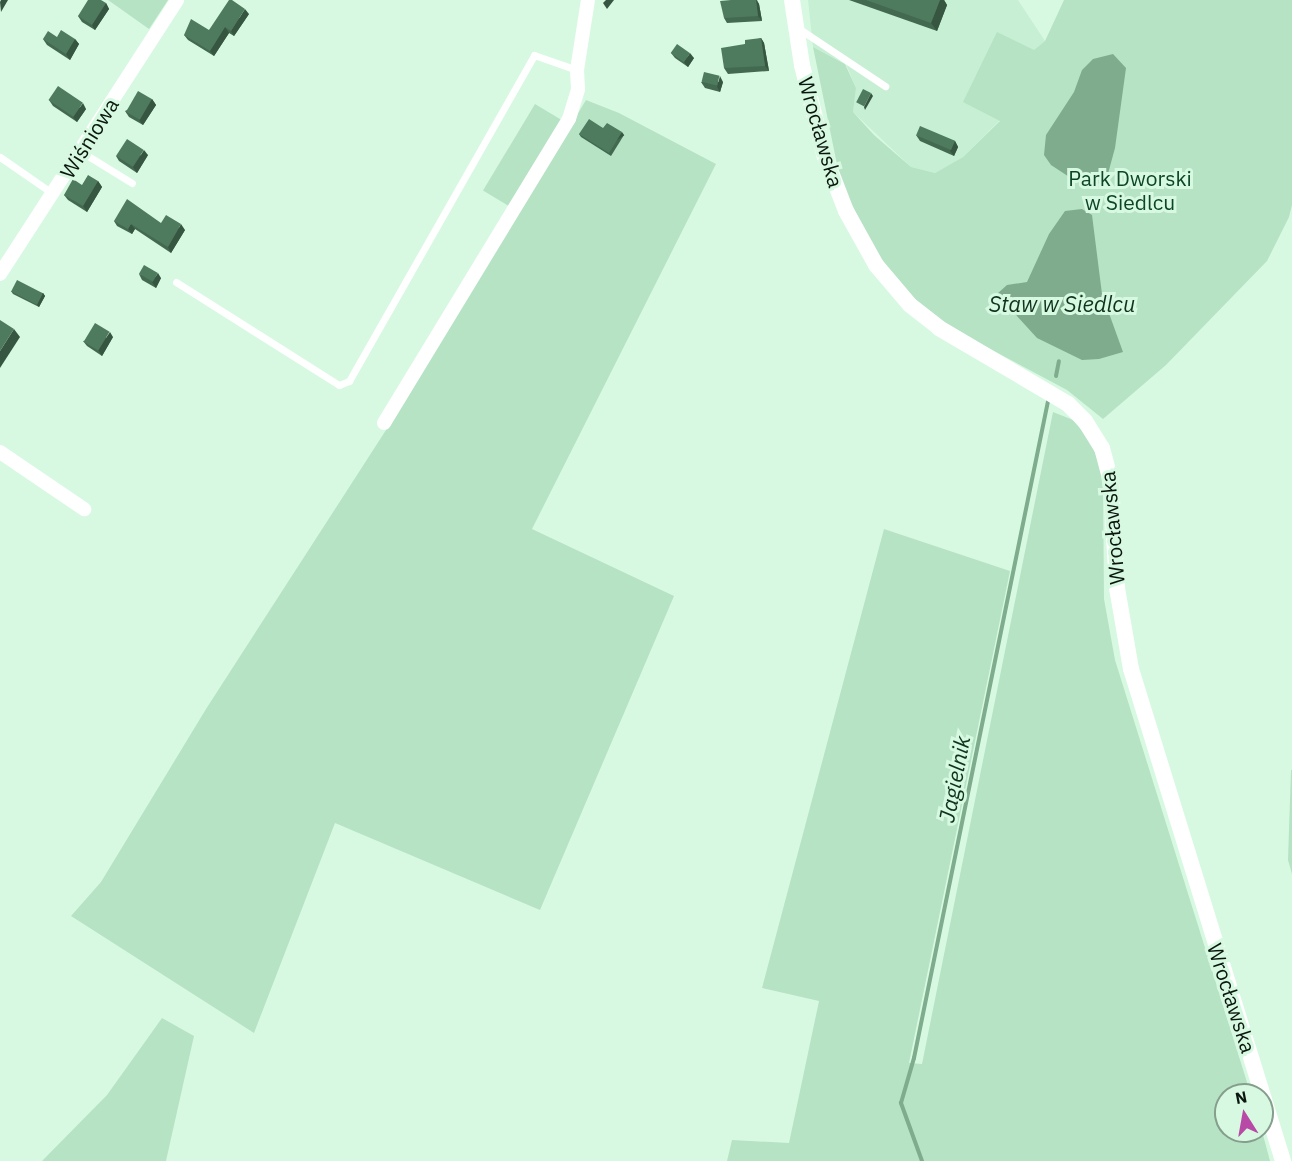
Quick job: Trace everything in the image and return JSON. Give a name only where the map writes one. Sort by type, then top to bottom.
[{"type":"street","name":"Wiśniowa","points":[[0,274],[54,194],[177,0]]},
{"type":"street","points":[[384,423],[570,119],[579,88],[577,70],[588,0]]},
{"type":"street","name":"Wrocławska","points":[[792,0],[827,163],[846,211],[876,266],[910,305],[939,328],[1068,404],[1085,421],[1102,448],[1111,482],[1117,588],[1131,669],[1283,1161]]},
{"type":"street","points":[[0,452],[84,509]]},
{"type":"lane","points":[[796,27],[885,87]]},
{"type":"lane","points":[[176,282],[339,385],[349,381],[534,55],[577,70]]},
{"type":"lane","points":[[80,152],[132,183]]},
{"type":"lane","points":[[0,157],[54,194]]},
{"type":"shaded area","points":[[808,0],[1018,0],[1045,41],[1034,50],[1000,120],[963,157],[935,173],[911,167],[853,112],[856,88],[846,64],[813,47]]},
{"type":"green space","points":[[108,0],[168,0],[149,29]]},
{"type":"green space","name":"Park Dworski w Siedlcu","points":[[1064,0],[1292,0],[1292,205],[1289,217],[1267,261],[1166,365],[1103,419],[1067,390],[947,326],[913,299],[884,266],[841,184],[813,47],[845,64],[856,88],[853,112],[874,135],[911,167],[935,173],[963,157],[1000,121],[963,102],[997,32],[1034,50],[1045,41]]},
{"type":"green space","points":[[586,100],[619,113],[716,164],[532,529],[674,596],[540,910],[335,823],[254,1033],[71,916],[101,882],[206,709],[397,413]]},
{"type":"green space","points":[[535,104],[563,121],[511,208],[483,191]]},
{"type":"green space","points":[[1053,412],[1073,420],[1092,443],[1103,477],[1104,599],[1115,660],[1247,1083],[1214,1083],[1214,1143],[1265,1143],[1270,1161],[727,1161],[732,1140],[789,1143],[819,1001],[762,988],[884,529],[1010,571],[909,1063],[922,1064]]},
{"type":"green space","points":[[1292,770],[1292,874],[1288,860]]},
{"type":"green space","points":[[162,1018],[194,1036],[166,1161],[42,1161],[107,1095]]},
{"type":"water","points":[[1113,54],[1126,68],[1115,148],[1106,181],[1086,188],[1051,165],[1044,155],[1046,135],[1074,92],[1082,70],[1093,59]]},
{"type":"water","name":"Staw w Siedlcu","points":[[1082,209],[1092,215],[1102,294],[1123,352],[1099,359],[1082,360],[1037,338],[997,294],[1007,285],[1027,282],[1049,234],[1065,211]]},
{"type":"building","points":[[88,0],[101,0],[106,3],[92,25],[78,16]]},
{"type":"building","points":[[229,0],[245,9],[231,31],[225,27],[210,51],[184,35],[191,19],[209,30]]},
{"type":"building","points":[[756,0],[758,16],[724,18],[720,1]]},
{"type":"building","points":[[866,0],[940,0],[931,23]]},
{"type":"building","points":[[61,30],[75,39],[66,54],[43,39],[48,31],[57,37]]},
{"type":"building","points":[[761,38],[765,66],[724,68],[721,48],[745,44],[745,40]]},
{"type":"building","points":[[677,44],[690,53],[684,62],[671,53]]},
{"type":"building","points":[[704,72],[720,76],[717,86],[702,82]]},
{"type":"building","points":[[58,86],[83,103],[73,117],[48,100]]},
{"type":"building","points":[[863,89],[871,93],[864,106],[856,102]]},
{"type":"building","points":[[138,91],[152,99],[140,120],[126,112]]},
{"type":"building","points":[[589,119],[603,128],[607,123],[622,132],[609,153],[579,134]]},
{"type":"building","points":[[920,126],[955,141],[951,150],[916,135]]},
{"type":"building","points":[[127,139],[144,150],[133,167],[116,156]]},
{"type":"building","points":[[88,175],[98,181],[83,206],[64,195],[73,179],[82,185]]},
{"type":"building","points":[[127,199],[161,223],[166,215],[181,224],[168,247],[131,224],[128,229],[114,221]]},
{"type":"building","points":[[144,265],[158,273],[153,282],[139,274]]},
{"type":"building","points":[[17,280],[43,293],[37,305],[11,292]]},
{"type":"building","points":[[0,320],[14,329],[0,351]]},
{"type":"building","points":[[95,323],[110,332],[98,351],[84,342]]},
{"type":"waterway","name":"Jagielnik","points":[[1056,376],[1059,361]]},
{"type":"waterway","name":"Jagielnik","points":[[922,1161],[901,1103],[914,1058],[1048,401]]}]
